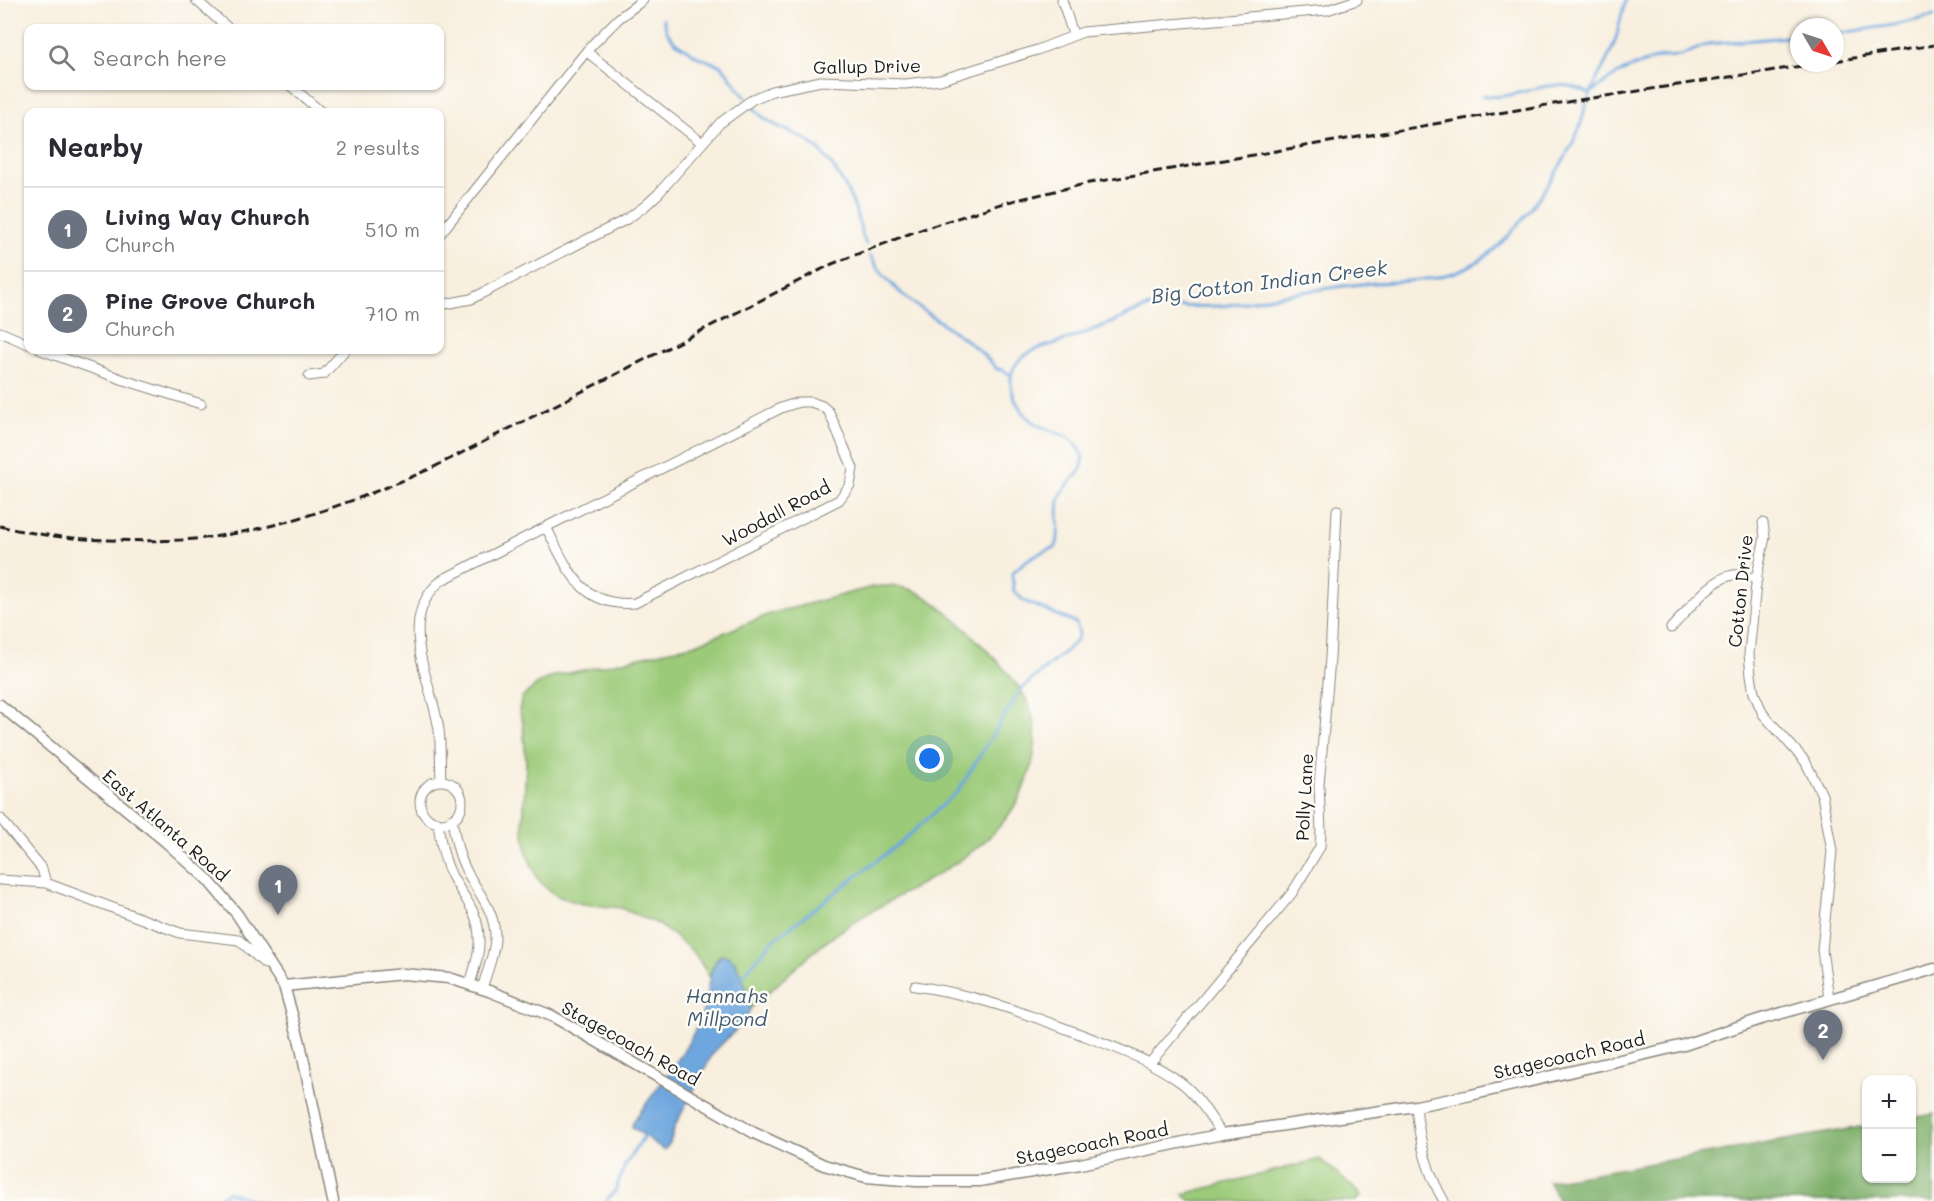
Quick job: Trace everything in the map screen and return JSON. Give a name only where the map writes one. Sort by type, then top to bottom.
[{"type":"street","points":[[196,0],[223,24]]},
{"type":"street","points":[[444,229],[587,52],[619,18],[643,0]]},
{"type":"street","points":[[1062,0],[1073,34]]},
{"type":"street","name":"Gallup Drive","points":[[444,304],[471,299],[627,219],[658,194],[701,142],[737,109],[772,91],[821,81],[905,84],[940,80],[1037,50],[1083,32],[1327,10],[1357,0]]},
{"type":"street","points":[[587,52],[701,142]]},
{"type":"street","points":[[296,90],[316,108]]},
{"type":"street","points":[[0,332],[24,342]]},
{"type":"street","points":[[52,354],[201,404]]},
{"type":"street","points":[[309,376],[324,374],[342,354]]},
{"type":"street","name":"Woodall Road","points":[[441,781],[438,728],[417,632],[417,621],[421,606],[442,580],[546,527],[781,408],[799,402],[818,404],[829,412],[853,468],[850,485],[839,501],[635,603],[602,600],[579,585],[570,573],[546,527]]},
{"type":"street","name":"Polly Lane","points":[[1150,1063],[1292,893],[1320,847],[1319,784],[1330,659],[1337,510]]},
{"type":"street","name":"Cotton Drive","points":[[1763,523],[1765,537],[1757,580],[1749,654],[1754,693],[1764,714],[1805,761],[1822,795],[1832,851],[1822,950],[1829,999]]},
{"type":"street","points":[[1671,628],[1713,585],[1731,575],[1744,575],[1757,580]]},
{"type":"street","name":"East Atlanta Road","points":[[0,705],[166,842],[207,879],[237,914],[284,986],[300,1043],[333,1201]]},
{"type":"street","points":[[441,781],[454,785],[461,796],[460,810],[452,819],[438,822],[425,814],[421,800],[427,787],[441,781]]},
{"type":"street","points":[[0,819],[42,869],[46,883]]},
{"type":"street","points":[[452,819],[459,855],[487,905],[494,926],[495,940],[482,988]]},
{"type":"street","points":[[438,822],[446,863],[473,909],[477,923],[478,953],[470,984]]},
{"type":"street","points":[[0,880],[46,883],[180,933],[239,940],[258,956],[284,986]]},
{"type":"street","name":"Stagecoach Road","points":[[284,986],[403,974],[449,978],[482,988],[552,1016],[754,1133],[824,1165],[866,1177],[916,1181],[979,1181],[1080,1164],[1222,1134],[1416,1106],[1471,1095],[1684,1045],[1829,999],[1934,969]]},
{"type":"street","points":[[915,986],[933,988],[987,1002],[1136,1056],[1183,1084],[1197,1099],[1222,1134]]},
{"type":"street","points":[[1416,1106],[1422,1152],[1431,1178],[1444,1201]]},
{"type":"green space","points":[[885,586],[912,590],[946,611],[1009,674],[1018,685],[1030,708],[1036,734],[1032,764],[1021,795],[1004,821],[983,842],[959,861],[837,933],[750,1009],[749,996],[735,962],[722,955],[717,958],[710,978],[696,955],[658,924],[621,908],[582,904],[557,896],[537,878],[527,854],[523,828],[526,762],[523,723],[519,710],[522,697],[542,681],[554,676],[696,644],[770,614],[872,587]]},
{"type":"green space","points":[[1934,1114],[1934,1201],[1559,1201],[1548,1181],[1862,1127],[1862,1183],[1916,1183],[1916,1117]]},
{"type":"green space","points":[[1320,1159],[1362,1195],[1357,1201],[1191,1201],[1183,1194]]},
{"type":"water","name":"Hannahs Millpond","points":[[722,955],[731,958],[737,966],[749,995],[750,1009],[744,1020],[712,1055],[675,1126],[670,1143],[664,1150],[632,1127],[633,1122],[690,1041],[703,1011],[714,965]]},
{"type":"waterway","name":"Big Cotton Indian Creek","points":[[740,979],[772,941],[900,843],[958,791],[1021,689],[1067,650],[1079,634],[1076,623],[1024,601],[1014,591],[1012,574],[1032,557],[1056,547],[1060,497],[1083,464],[1080,450],[1073,441],[1034,423],[1020,409],[1015,400],[1011,382],[1012,373],[1020,359],[1039,349],[1145,308],[1226,305],[1344,286],[1420,280],[1455,272],[1473,264],[1490,253],[1515,228],[1563,161],[1579,129],[1593,88],[1616,39],[1626,0]]},
{"type":"waterway","name":"Big Cotton Indian Creek","points":[[1844,33],[1934,16]]},
{"type":"waterway","points":[[663,19],[667,32],[675,42],[698,57],[722,66],[746,98]]},
{"type":"waterway","name":"Big Cotton Indian Creek","points":[[1591,93],[1627,69],[1661,57],[1681,56],[1708,44],[1790,37]]},
{"type":"waterway","points":[[1482,95],[1495,97],[1561,85],[1590,94]]},
{"type":"waterway","points":[[753,107],[765,119],[808,141],[822,153],[836,171],[847,191],[866,244]]},
{"type":"waterway","points":[[870,255],[882,273],[913,303],[966,340],[998,370],[1001,369],[1011,375]]},
{"type":"waterway","name":"Big Cotton Indian Creek","points":[[606,1201],[615,1191],[625,1165],[646,1133]]},
{"type":"waterway","name":"Big Cotton Indian Creek","points":[[213,1201],[228,1192],[257,1201]]},
{"type":"railway","points":[[1844,60],[1934,45]]},
{"type":"railway","points":[[0,526],[68,538],[150,541],[205,538],[274,525],[354,500],[432,468],[832,264],[914,232],[1004,203],[1089,183],[1534,107],[1790,68]]},
{"type":"place","name":"Living Way Church","points":[[278,915]]},
{"type":"place","name":"Pine Grove Church","points":[[1823,1060]]}]
